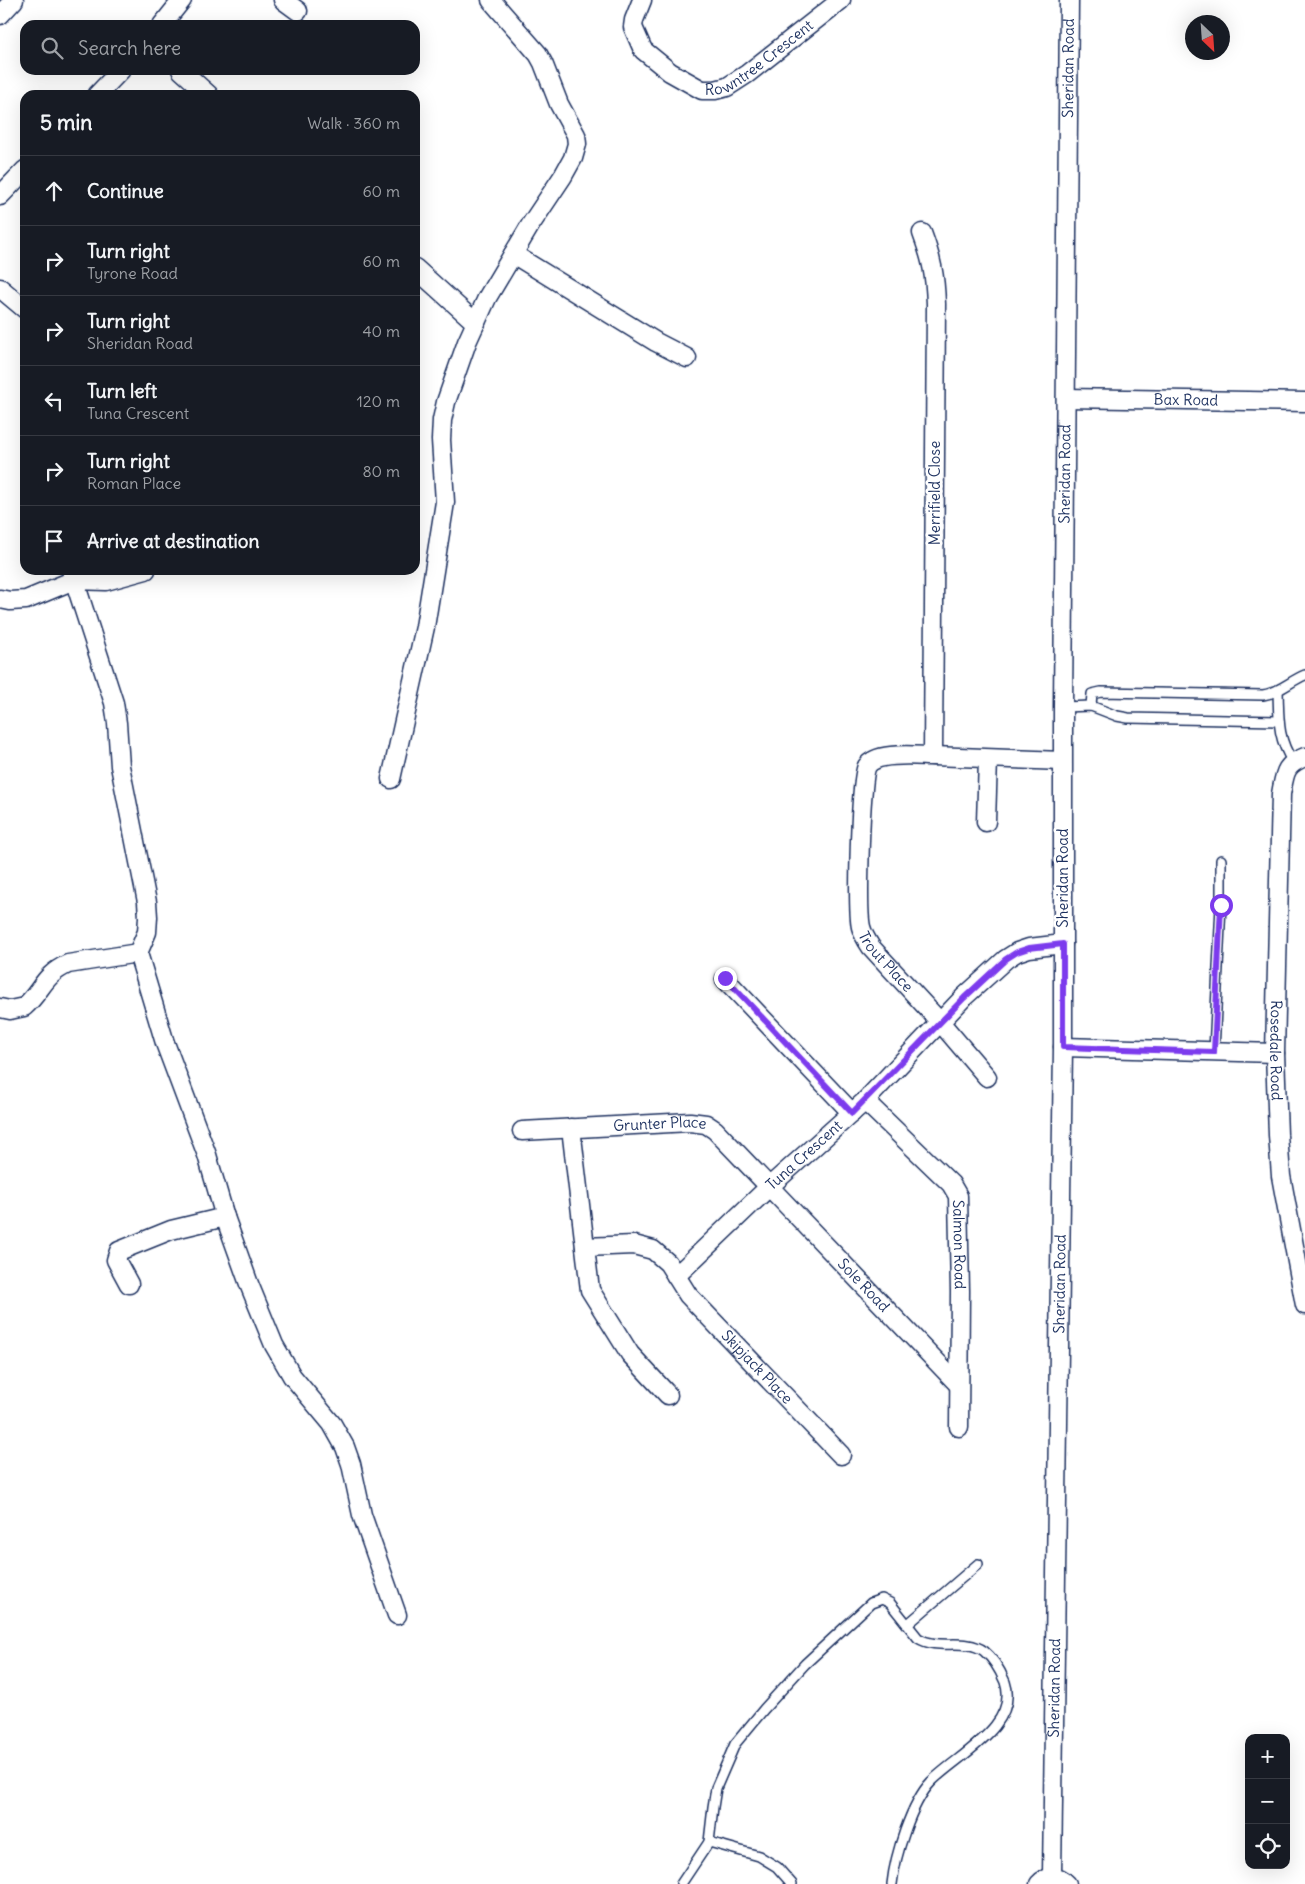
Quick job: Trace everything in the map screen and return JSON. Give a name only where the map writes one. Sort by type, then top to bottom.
[{"type":"street","points":[[0,15],[14,0]]},
{"type":"street","points":[[166,20],[182,0]]},
{"type":"street","points":[[283,0],[298,11]]},
{"type":"street","points":[[391,779],[425,628],[445,502],[441,440],[442,420],[446,402],[487,298],[531,224],[563,176],[573,158],[577,144],[576,134],[559,104],[538,54],[491,0]]},
{"type":"street","name":"Rowntree Crescent","points":[[642,0],[633,27],[642,50],[670,72],[702,90],[715,90],[727,87],[747,74],[841,0]]},
{"type":"street","name":"Sheridan Road","points":[[1053,1881],[1063,1047],[1062,761],[1069,0]]},
{"type":"street","points":[[102,90],[116,75]]},
{"type":"street","points":[[187,75],[203,90]]},
{"type":"street","points":[[0,196],[20,175]]},
{"type":"street","name":"Merrifield Close","points":[[922,233],[932,259],[936,304],[935,708],[933,756]]},
{"type":"street","points":[[513,254],[656,342],[687,358]]},
{"type":"street","points":[[420,273],[476,323]]},
{"type":"street","points":[[0,288],[20,305]]},
{"type":"street","name":"Bax Road","points":[[1066,398],[1305,402]]},
{"type":"street","points":[[2,603],[26,600],[72,575],[106,581],[128,575]]},
{"type":"street","points":[[72,575],[103,667],[117,723],[122,774],[147,902],[146,932],[138,953],[165,1043],[207,1155],[225,1217],[249,1284],[274,1345],[292,1376],[332,1424],[345,1447],[351,1464],[362,1515],[376,1560],[397,1614]]},
{"type":"street","name":"Trout Place","points":[[933,756],[892,756],[879,758],[867,766],[864,774],[862,797],[861,926],[865,938],[986,1077]]},
{"type":"street","points":[[933,756],[1062,761]]},
{"type":"street","points":[[986,822],[988,759]]},
{"type":"street","name":"Rosedale Road","points":[[1299,759],[1285,773],[1281,794],[1275,1053],[1281,1176],[1305,1305]]},
{"type":"street","name":"Tuna Crescent","points":[[676,1276],[770,1186],[852,1113],[964,998],[1006,959],[1017,952],[1029,948],[1063,944]]},
{"type":"street","points":[[0,1008],[10,1010],[24,1007],[46,978],[68,964],[138,953]]},
{"type":"street","points":[[725,978],[852,1113]]},
{"type":"street","points":[[1063,1047],[1275,1053]]},
{"type":"street","name":"Salmon Road","points":[[865,1100],[951,1184],[958,1196],[960,1291],[959,1427]]},
{"type":"street","name":"Grunter Place","points":[[522,1130],[690,1122],[706,1124],[715,1130],[770,1186]]},
{"type":"street","points":[[571,1128],[590,1290],[600,1309],[630,1354],[668,1394]]},
{"type":"street","name":"Sole Road","points":[[770,1186],[958,1384]]},
{"type":"street","points":[[129,1284],[116,1260],[119,1251],[171,1230],[225,1217]]},
{"type":"street","points":[[585,1247],[634,1245],[646,1247],[661,1256],[676,1276]]},
{"type":"street","name":"Skipjack Place","points":[[676,1276],[688,1296],[841,1456]]},
{"type":"lane","points":[[1091,706],[1092,694],[1101,692],[1264,696],[1273,694],[1288,683],[1305,675]]},
{"type":"lane","points":[[1278,691],[1279,721],[1283,743],[1299,759]]},
{"type":"lane","points":[[1063,706],[1091,706],[1128,718],[1279,721]]},
{"type":"lane","points":[[1214,1052],[1221,905],[1220,860]]},
{"type":"lane","points":[[908,1624],[978,1564]]},
{"type":"lane","points":[[681,1884],[709,1842],[712,1807],[716,1788],[736,1744],[794,1676],[871,1603],[882,1599],[890,1603],[918,1638],[924,1642],[948,1645],[967,1644],[977,1646],[984,1651],[1000,1670],[1007,1688],[1008,1703],[1004,1714],[997,1723],[974,1747],[931,1782],[923,1794],[915,1807],[897,1857],[892,1884]]},
{"type":"lane","points":[[709,1842],[759,1856],[777,1867],[792,1884]]},
{"type":"route","points":[[725,978],[852,1113],[991,972],[1017,952],[1029,948],[1063,944],[1063,1047],[1214,1052],[1221,905]]}]
